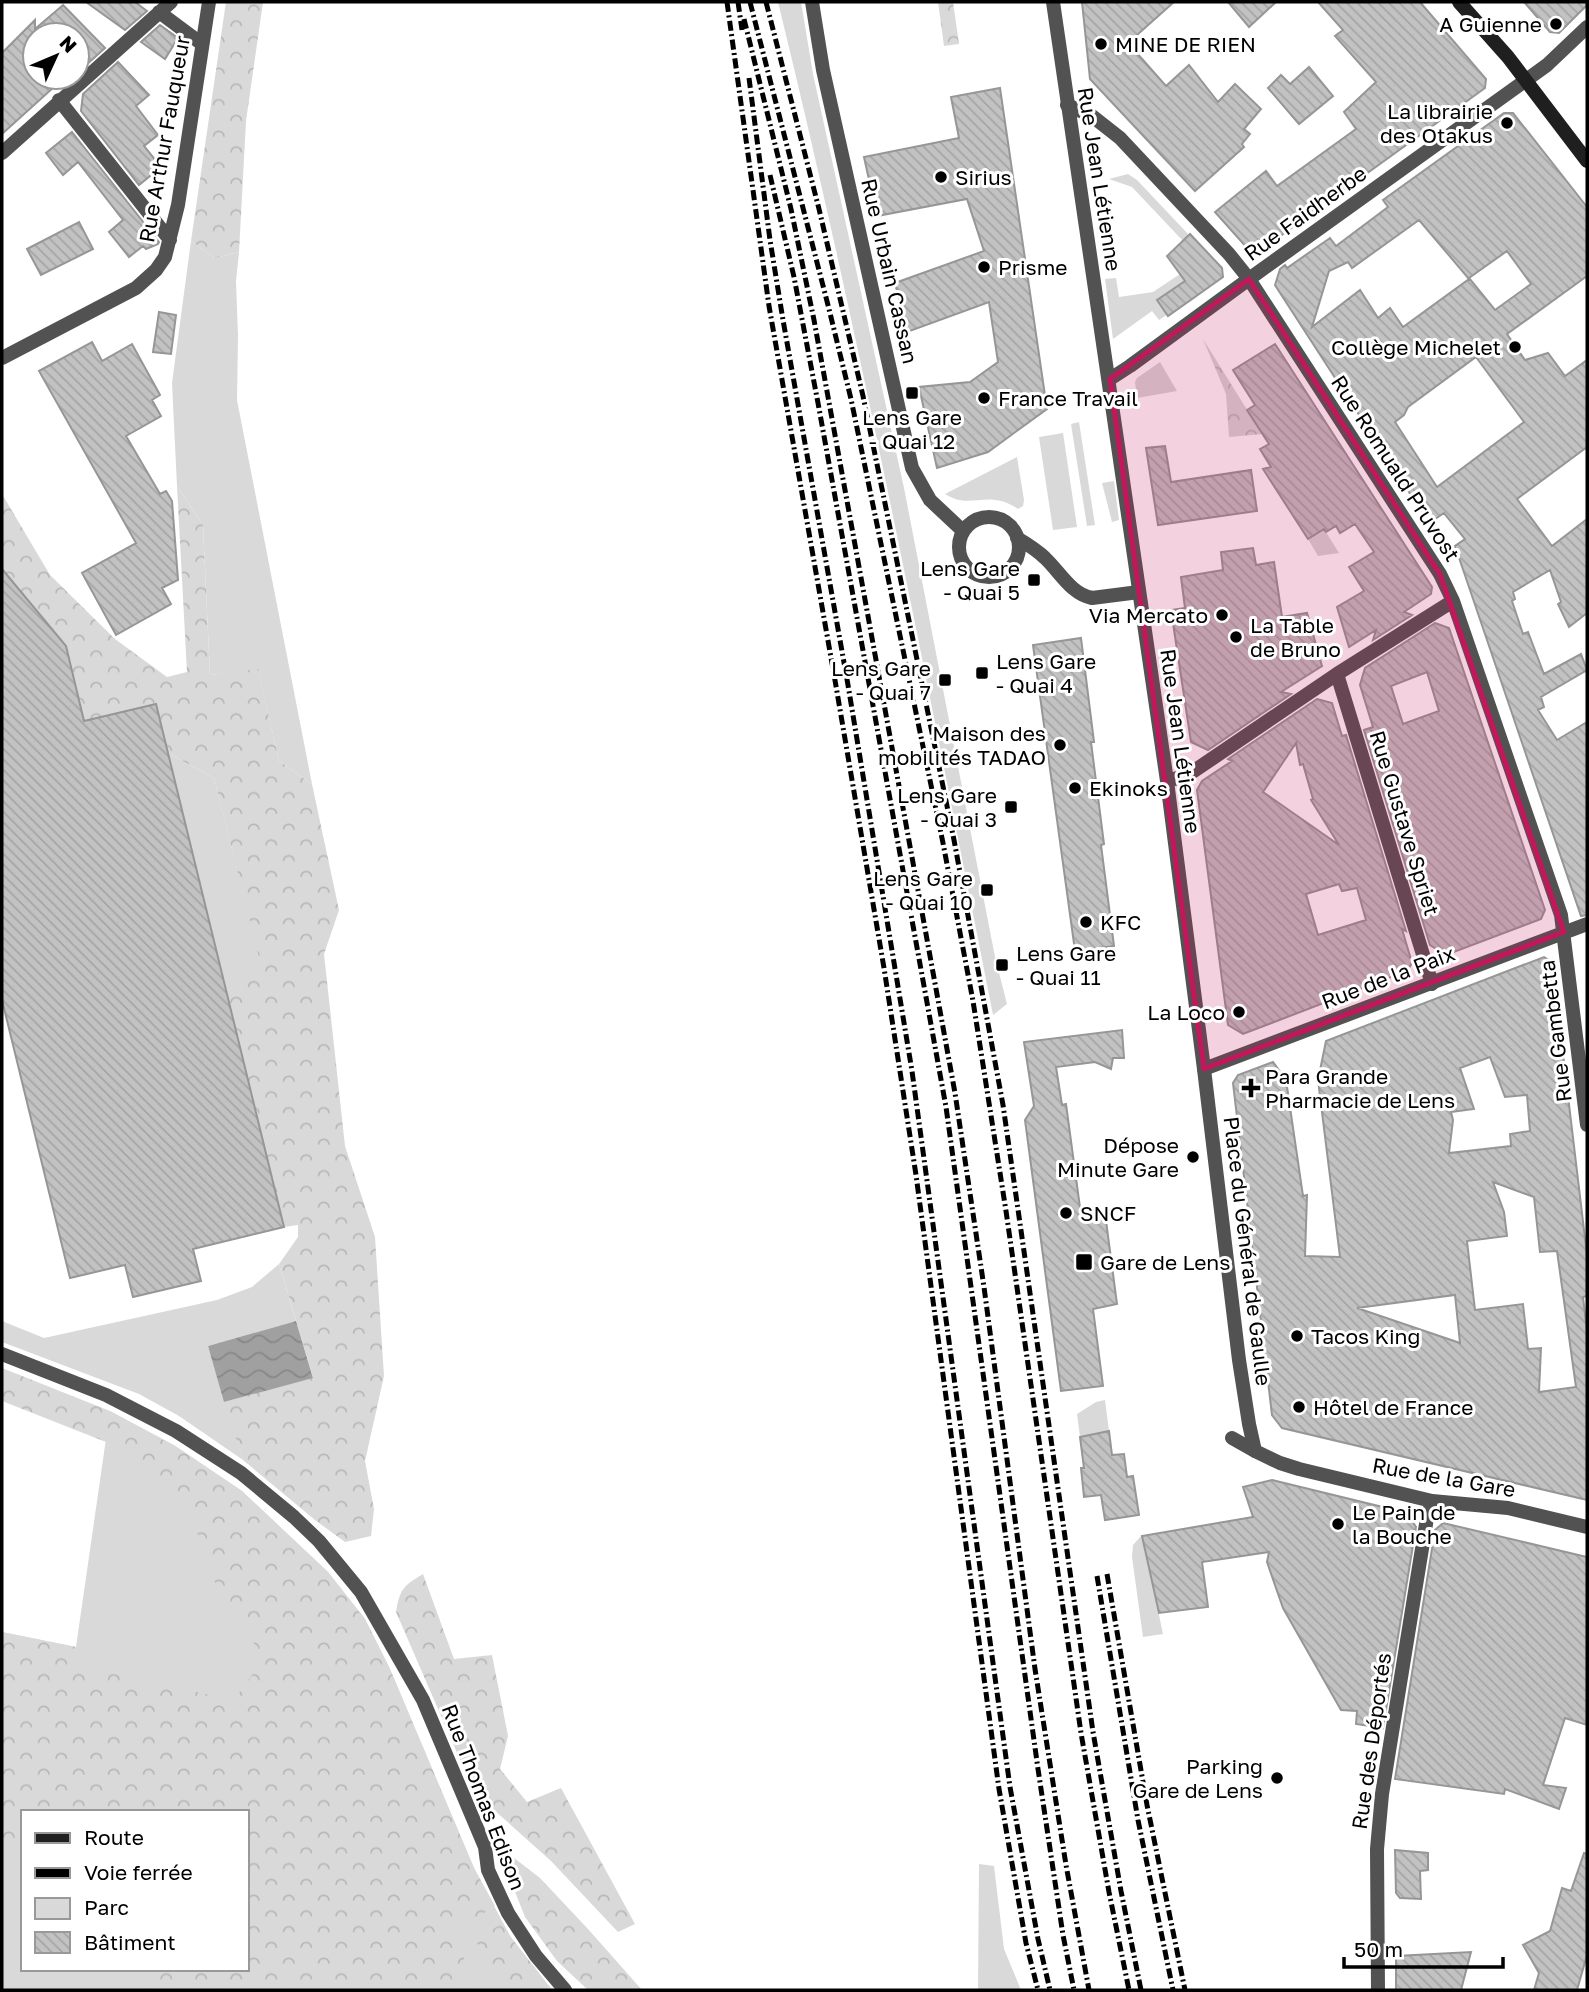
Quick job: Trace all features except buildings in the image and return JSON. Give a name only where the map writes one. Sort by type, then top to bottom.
[{"type":"main road","points":[[1459,2],[1508,57],[1587,160]]},
{"type":"street","points":[[2,153],[171,2]]},
{"type":"street","name":"Rue Arthur Fauqueur","points":[[2,358],[136,288],[156,270],[165,257],[178,205],[209,2]]},
{"type":"street","name":"Rue Urbain Cassan","points":[[812,2],[823,70],[912,468],[930,500],[963,531]]},
{"type":"street","name":"Rue Jean Létienne","points":[[1053,2],[1110,379],[1199,1029]]},
{"type":"street","points":[[159,12],[202,44]]},
{"type":"street","name":"Rue Faidherbe","points":[[1110,379],[1547,65],[1587,27]]},
{"type":"street","points":[[59,100],[170,240]]},
{"type":"street","name":"Rue Romuald Pruvost","points":[[1067,105],[1092,116],[1120,138],[1229,254],[1249,279],[1440,573],[1453,601],[1561,915],[1564,932]]},
{"type":"street","points":[[1017,538],[1018,553],[1012,566],[999,575],[988,578],[972,572],[961,559],[959,540],[963,531],[975,520],[992,517],[1008,524],[1017,538],[1045,557],[1076,592],[1084,597],[1139,592]]},
{"type":"street","points":[[1167,781],[1188,775],[1337,674],[1453,601]]},
{"type":"street","name":"Rue Gustave Spriet","points":[[1337,674],[1432,984]]},
{"type":"street","name":"Rue de la Paix","points":[[1204,1069],[1587,923]]},
{"type":"street","name":"Rue Gambetta","points":[[1564,932],[1587,1125]]},
{"type":"street","name":"Place du Général de Gaulle","points":[[1199,1029],[1239,1360],[1255,1451]]},
{"type":"street","name":"Rue Thomas Edison","points":[[2,1354],[72,1380],[139,1411],[214,1454],[269,1495],[319,1541],[376,1615],[423,1700],[485,1847],[488,1870],[508,1913],[536,1956],[565,1990]]},
{"type":"street","points":[[1232,1438],[1255,1451]]},
{"type":"street","name":"Rue de la Gare","points":[[1255,1451],[1299,1469],[1432,1501],[1508,1508],[1587,1527]]},
{"type":"street","name":"Rue des Déportés","points":[[1378,1990],[1377,1849],[1382,1794],[1432,1501]]},
{"type":"highlighted area","points":[[1249,279],[1440,574],[1564,932],[1204,1069],[1110,379]]},
{"type":"green space","points":[[226,2],[263,2],[246,121],[239,252],[215,258],[191,241]]},
{"type":"green space","points":[[778,2],[801,2],[813,74],[904,488],[995,957],[1007,1004],[993,1015],[864,380]]},
{"type":"green space","points":[[938,2],[953,2],[959,44],[944,46]]},
{"type":"green space","points":[[1128,174],[1137,180],[1189,235],[1183,241],[1132,187],[1109,179]]},
{"type":"green space","points":[[191,241],[215,258],[239,252],[236,281],[237,400],[312,784],[279,761],[258,670],[210,675],[203,525],[177,486],[172,383]]},
{"type":"green space","points":[[1180,274],[1185,281],[1158,300],[1168,314],[1159,320],[1152,311],[1113,339],[1105,279],[1116,278],[1119,297],[1153,292]]},
{"type":"green space","points":[[1203,339],[1263,434],[1229,437],[1226,394]]},
{"type":"green space","points":[[1160,362],[1177,391],[1137,398],[1137,378]]},
{"type":"green space","points":[[1079,422],[1095,525],[1087,526],[1071,424]]},
{"type":"green space","points":[[1063,433],[1077,527],[1053,530],[1039,437]]},
{"type":"green space","points":[[1017,457],[1024,500],[1023,506],[1018,509],[997,500],[963,501],[945,494]]},
{"type":"green space","points":[[1114,481],[1119,520],[1112,522],[1102,483]]},
{"type":"green space","points":[[177,486],[203,525],[210,675],[258,669],[279,761],[312,784],[339,910],[324,954],[345,1146],[375,1237],[384,1376],[365,1461],[374,1509],[371,1536],[345,1542],[243,1460],[224,1402],[313,1377],[279,1264],[298,1237],[298,1225],[284,1227],[226,991],[263,973],[214,778],[168,753],[156,704],[84,721],[66,646],[2,569],[2,494],[50,575],[115,639],[167,677],[187,672]]},
{"type":"green space","points":[[1324,529],[1339,553],[1318,556],[1308,539]]},
{"type":"green space","points":[[168,753],[214,778],[264,974],[226,991]]},
{"type":"green space","points":[[279,1264],[296,1321],[208,1346],[243,1460],[179,1416],[139,1394],[2,1342],[2,1321],[44,1338],[217,1300],[252,1287]]},
{"type":"green space","points":[[2,1368],[110,1411],[181,1450],[242,1491],[328,1572],[365,1619],[390,1669],[474,1868],[495,1906],[473,1920],[455,1923],[469,1978],[467,1990],[137,1990],[137,1971],[248,1971],[248,1810],[21,1810],[21,1848],[2,1843],[2,1632],[76,1647],[72,1665],[234,1700],[264,1658],[219,1593],[191,1516],[106,1442],[2,1401]]},
{"type":"green space","points":[[1105,1400],[1109,1431],[1080,1437],[1077,1414],[1096,1402]]},
{"type":"green space","points":[[110,1411],[174,1445],[242,1491],[328,1572],[365,1619],[390,1669],[474,1868],[510,1936],[552,1990],[2,1990],[2,1632],[76,1647]]},
{"type":"green space","points":[[1142,1535],[1163,1634],[1143,1637],[1132,1557],[1133,1545]]},
{"type":"green space","points":[[423,1574],[454,1659],[492,1655],[508,1736],[500,1769],[527,1802],[561,1788],[635,1924],[618,1932],[551,1861],[474,1792],[396,1612],[404,1589]]},
{"type":"green space","points":[[496,1844],[540,1878],[642,1990],[588,1990],[557,1961],[525,1917]]},
{"type":"green space","points":[[979,1864],[994,1866],[1004,1949],[1021,1990],[978,1990]]},
{"type":"green space","points":[[503,1923],[552,1990],[508,1990],[475,1940]]},
{"type":"water","points":[[296,1321],[313,1378],[224,1402],[208,1346]]},
{"type":"railway","points":[[727,2],[769,306],[884,968],[916,1175],[999,1789],[1026,1943],[1038,1990]]},
{"type":"railway","points":[[738,2],[742,30]]},
{"type":"railway","points":[[750,2],[851,399],[943,843],[973,1001],[1006,1211],[1081,1733],[1129,1990]]},
{"type":"railway","points":[[766,2],[863,396],[954,840],[1003,1105],[1093,1732],[1141,1990]]},
{"type":"railway","points":[[744,19],[791,209],[814,320],[955,1093],[1035,1669],[1089,1990]]},
{"type":"railway","points":[[749,78],[783,320],[848,685],[912,1071],[1010,1787],[1050,1990]]},
{"type":"railway","points":[[770,175],[794,277],[818,403],[946,1107],[1038,1769],[1074,1990]]},
{"type":"railway","points":[[1107,1574],[1147,1805],[1185,1990]]},
{"type":"railway","points":[[1097,1576],[1138,1820],[1173,1990]]},
{"type":"place","name":"A Guienne","points":[[1556,24]]},
{"type":"place","name":"MINE DE RIEN","points":[[1101,44]]},
{"type":"place","name":"La librairie des Otakus","points":[[1507,123]]},
{"type":"place","name":"Sirius","points":[[941,177]]},
{"type":"place","name":"Prisme","points":[[984,267]]},
{"type":"place","name":"Collège Michelet","points":[[1515,347]]},
{"type":"place","name":"Lens Gare - Quai 12","points":[[912,393]]},
{"type":"place","name":"France Travail","points":[[984,398]]},
{"type":"place","name":"Lens Gare - Quai 5","points":[[1034,580]]},
{"type":"place","name":"Via Mercato","points":[[1222,615]]},
{"type":"place","name":"La Table de Bruno","points":[[1236,637]]},
{"type":"place","name":"Lens Gare - Quai 4","points":[[982,673]]},
{"type":"place","name":"Lens Gare - Quai 7","points":[[945,680]]},
{"type":"place","name":"Maison des mobilités TADAO","points":[[1060,745]]},
{"type":"place","name":"Ekinoks","points":[[1075,788]]},
{"type":"place","name":"Lens Gare - Quai 3","points":[[1011,807]]},
{"type":"place","name":"Lens Gare - Quai 10","points":[[987,890]]},
{"type":"place","name":"KFC","points":[[1086,922]]},
{"type":"place","name":"Lens Gare - Quai 11","points":[[1002,965]]},
{"type":"place","name":"La Loco","points":[[1239,1012]]},
{"type":"place","name":"Para Grande Pharmacie de Lens","points":[[1251,1088]]},
{"type":"place","name":"Dépose Minute Gare","points":[[1193,1157]]},
{"type":"place","name":"SNCF","points":[[1066,1213]]},
{"type":"place","name":"Gare de Lens","points":[[1084,1262]]},
{"type":"place","name":"Tacos King","points":[[1297,1336]]},
{"type":"place","name":"Hôtel de France","points":[[1299,1407]]},
{"type":"place","name":"Le Pain de la Bouche","points":[[1338,1524]]},
{"type":"place","name":"Parking Gare de Lens","points":[[1277,1778]]}]
